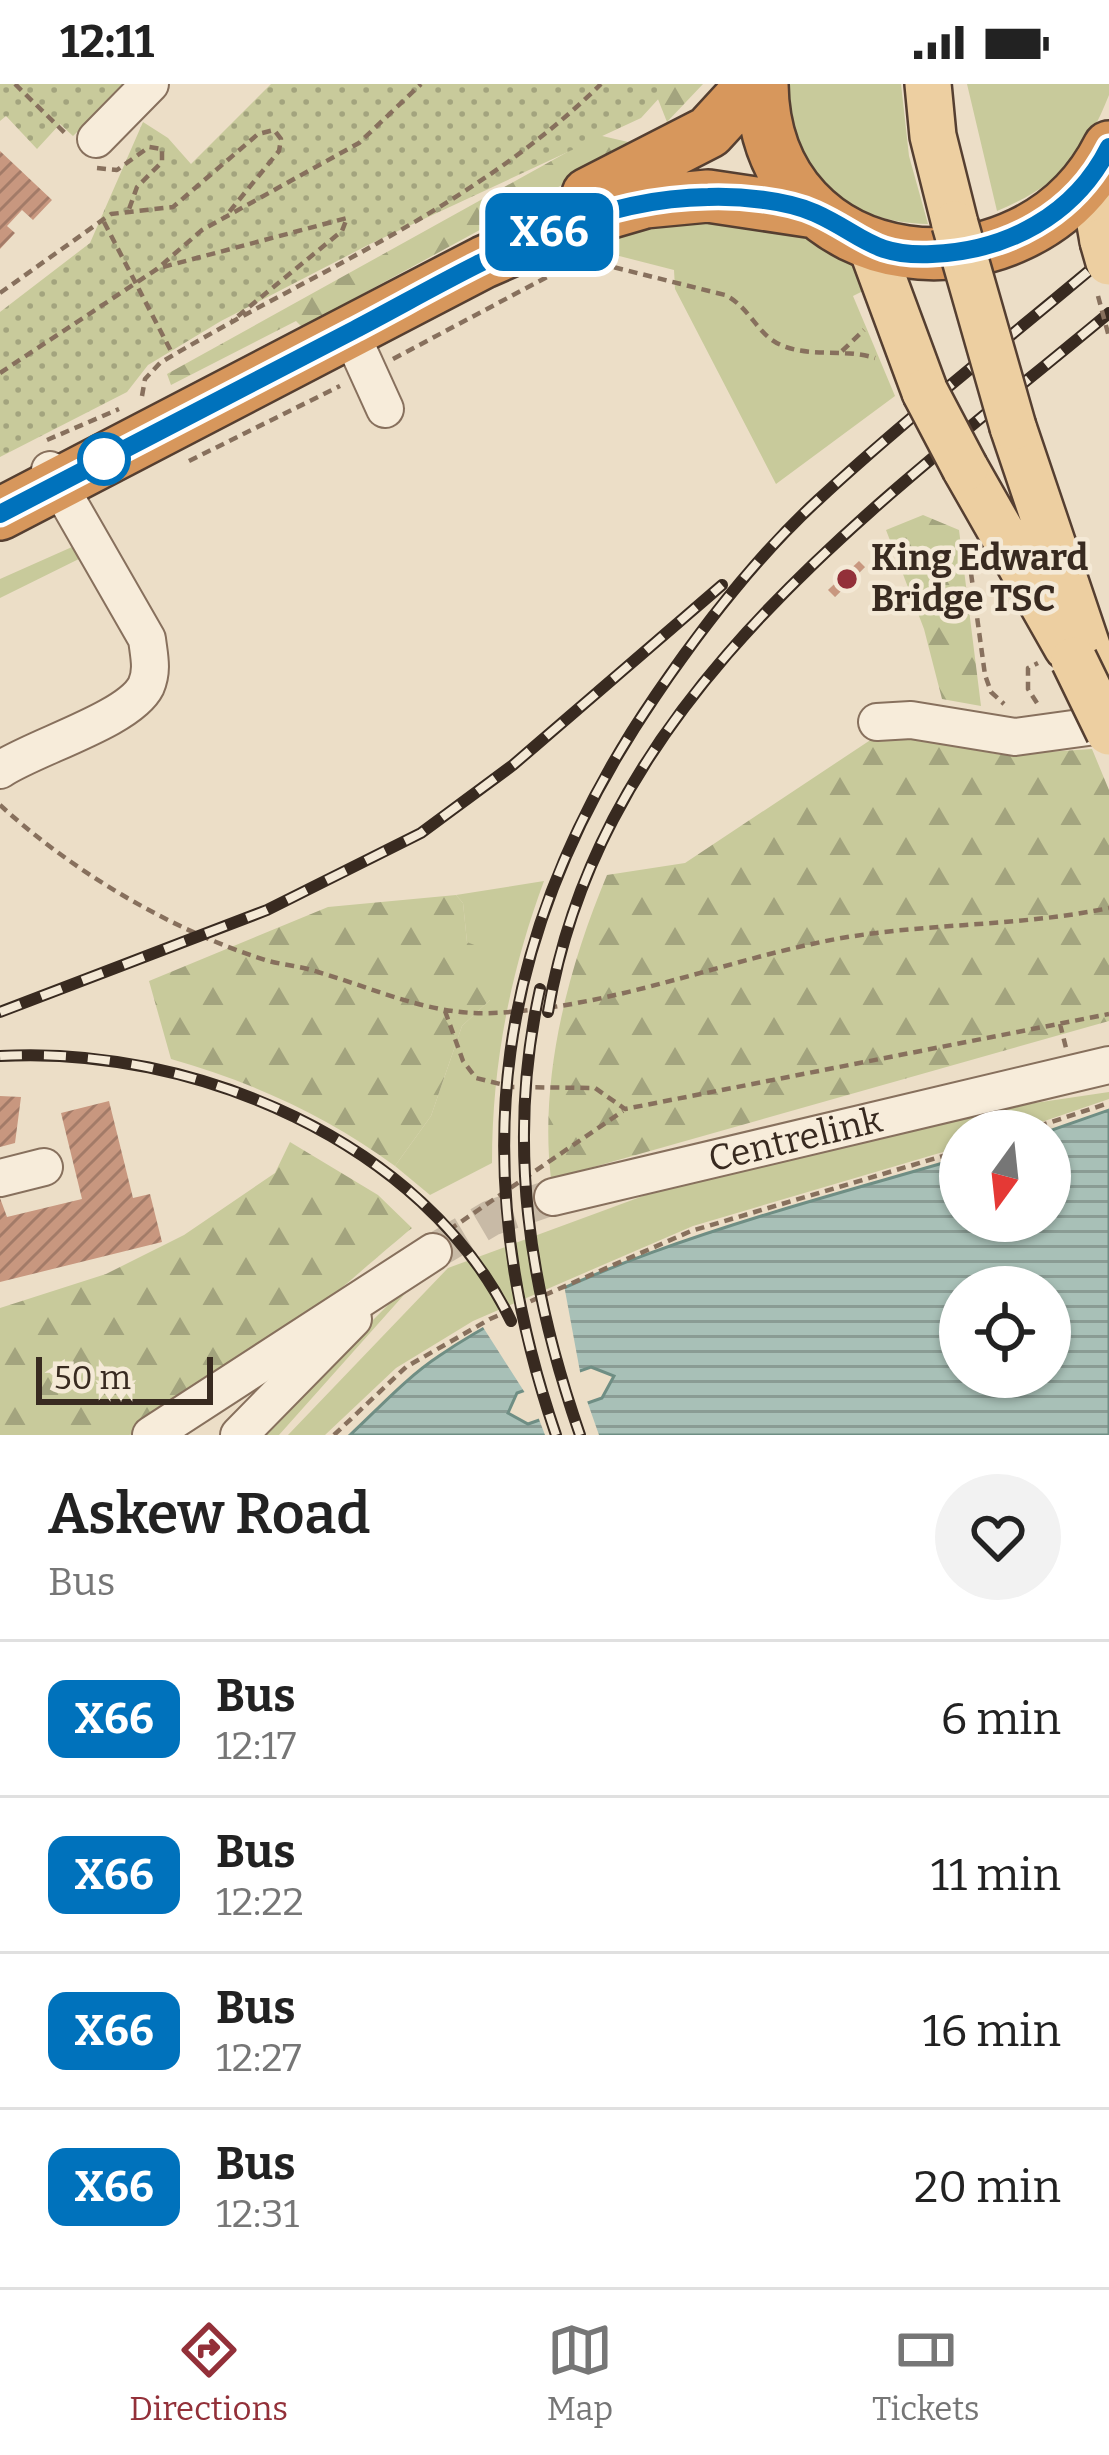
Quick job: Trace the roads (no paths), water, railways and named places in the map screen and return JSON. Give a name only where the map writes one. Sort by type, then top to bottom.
[{"type":"highway","points":[[758,84],[767,137],[781,172],[814,212],[871,246],[925,254],[1008,239],[1055,214],[1106,153]]},
{"type":"highway","points":[[0,514],[54,477],[537,217],[667,157],[729,117],[758,84]]},
{"type":"highway","points":[[0,496],[359,352],[529,240],[614,209],[708,196],[814,212]]},
{"type":"main road","points":[[928,84],[933,136],[966,221],[1109,728]]},
{"type":"main road","points":[[950,84],[966,221]]},
{"type":"main road","points":[[1106,153],[1097,207],[1106,252]]},
{"type":"main road","points":[[871,246],[926,392],[965,468],[1090,662]]},
{"type":"street","points":[[84,144],[150,84]]},
{"type":"street","points":[[359,352],[386,410]]},
{"type":"street","points":[[0,770],[122,710],[144,690],[151,668],[147,640],[54,477]]},
{"type":"street","points":[[877,722],[911,720],[1015,737],[1109,728]]},
{"type":"street","name":"Centrelink","points":[[553,1197],[1109,1065]]},
{"type":"street","points":[[0,1178],[44,1167]]},
{"type":"street","points":[[151,1435],[441,1247]]},
{"type":"street","points":[[239,1435],[387,1281]]},
{"type":"tunnel","points":[[433,1252],[491,1218],[553,1197]]},
{"type":"railway","points":[[556,1435],[527,1335],[510,1238],[504,1144],[510,1052],[529,962],[559,873],[601,784],[656,695],[752,569],[853,468],[1109,254]]},
{"type":"railway","points":[[548,1012],[578,899],[626,796],[688,702],[762,615],[845,535],[1109,313]]},
{"type":"railway","points":[[0,1012],[267,910],[421,833],[513,765],[722,585]]},
{"type":"railway","points":[[540,989],[525,1103],[528,1215],[547,1325],[580,1435]]},
{"type":"railway","points":[[0,1056],[74,1057],[149,1067],[223,1088],[295,1117],[362,1155],[421,1202],[472,1257],[511,1321]]},
{"type":"place","name":"King Edward Bridge TSC","points":[[847,579]]}]
